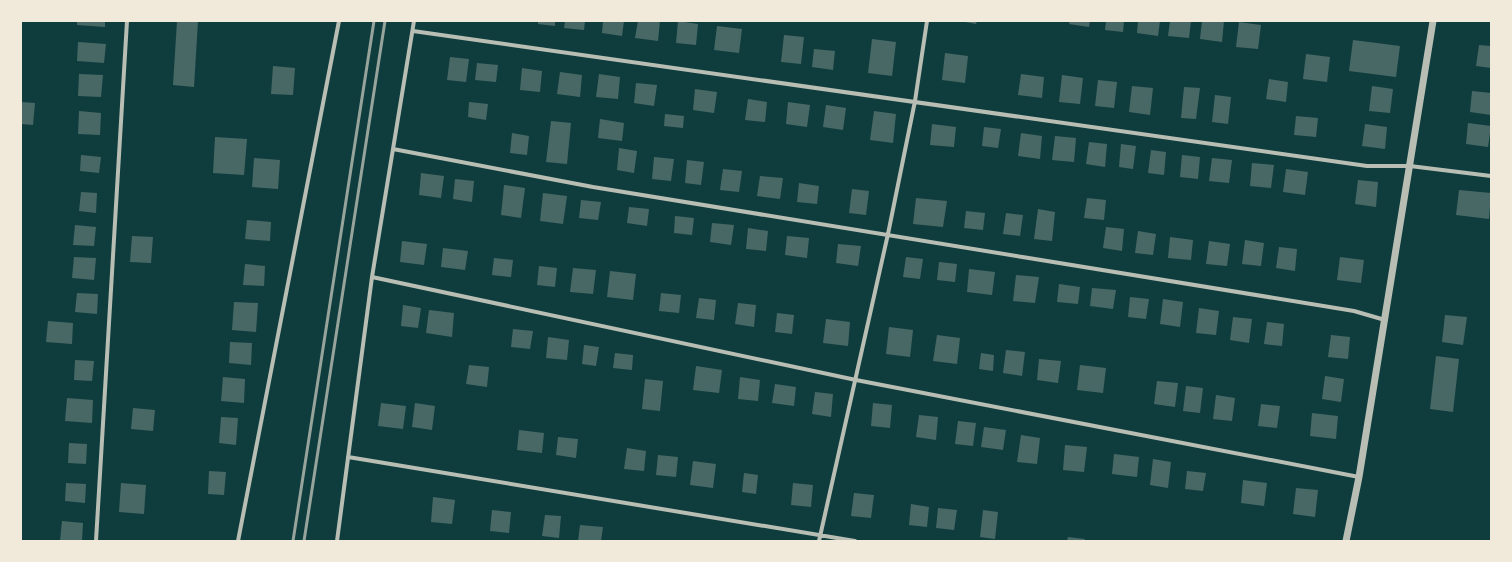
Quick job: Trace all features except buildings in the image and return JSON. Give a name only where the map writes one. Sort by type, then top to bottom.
[{"type":"street","points":[[96,541],[127,21]]},
{"type":"street","points":[[238,541],[339,21]]},
{"type":"street","points":[[337,541],[372,277],[414,21]]},
{"type":"street","points":[[819,541],[888,234],[915,101],[927,21]]},
{"type":"street","points":[[1346,541],[1359,477],[1434,21]]},
{"type":"street","points":[[413,31],[1366,166],[1410,166],[1491,176]]},
{"type":"street","points":[[394,149],[593,187],[1354,311],[1385,320]]},
{"type":"street","points":[[372,277],[856,380],[1359,477]]},
{"type":"street","points":[[348,458],[855,541]]},
{"type":"railway","points":[[293,541],[374,21]]},
{"type":"railway","points":[[304,541],[385,21]]}]
